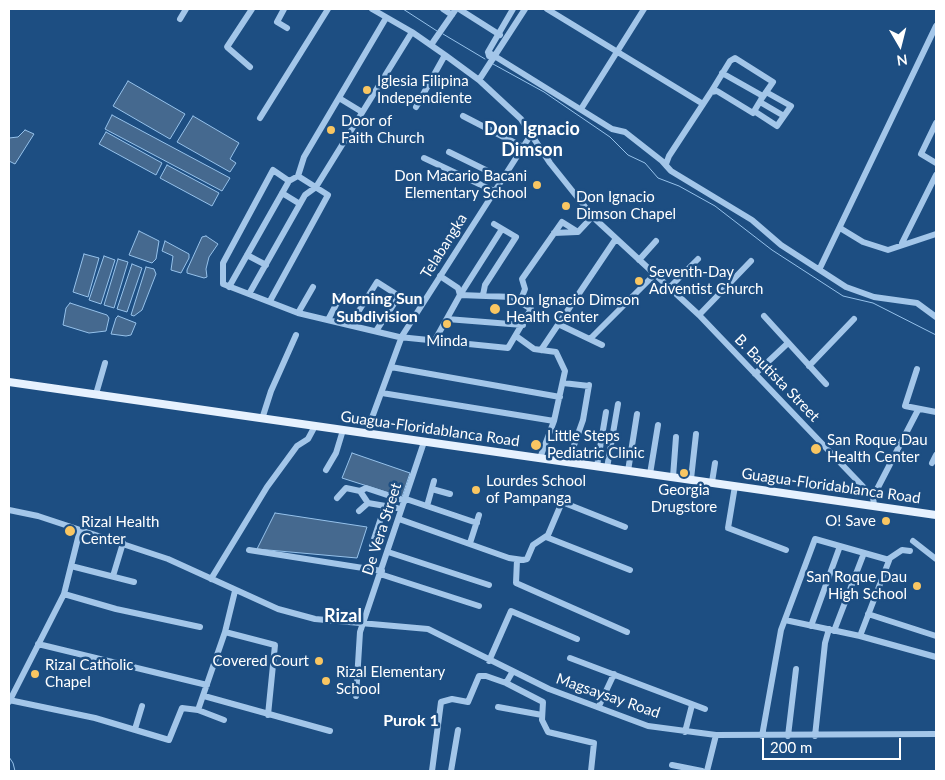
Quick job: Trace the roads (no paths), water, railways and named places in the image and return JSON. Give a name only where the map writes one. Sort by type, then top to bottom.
[{"type":"main road","name":"Guagua-Floridablanca Road","points":[[9,382],[735,486],[874,501],[936,515]]},
{"type":"street","points":[[180,19],[186,9]]},
{"type":"street","points":[[250,67],[227,48],[252,9]]},
{"type":"street","points":[[284,9],[277,22],[287,28]]},
{"type":"street","points":[[260,118],[328,9]]},
{"type":"street","name":"B. Bautista Street","points":[[372,9],[412,32],[445,55],[479,80],[521,118],[550,163],[592,217],[699,315],[874,501]]},
{"type":"street","points":[[443,9],[456,11],[505,39]]},
{"type":"street","points":[[489,63],[488,52],[513,9]]},
{"type":"street","points":[[479,80],[524,9]]},
{"type":"street","points":[[547,9],[703,104]]},
{"type":"street","points":[[581,109],[644,9]]},
{"type":"street","points":[[431,45],[456,11]]},
{"type":"street","points":[[229,287],[289,180],[298,176],[304,157],[386,18]]},
{"type":"street","points":[[820,268],[936,26]]},
{"type":"street","points":[[249,294],[305,195],[316,187],[412,32]]},
{"type":"street","points":[[488,52],[612,129],[625,132],[666,164],[670,171],[752,220],[781,245],[820,268],[846,288],[874,297],[917,303],[934,315],[936,306]]},
{"type":"street","points":[[416,106],[445,55]]},
{"type":"street","points":[[666,164],[668,156],[730,61],[737,59],[773,82],[754,111]]},
{"type":"street","points":[[722,73],[784,116]]},
{"type":"street","points":[[711,92],[717,91],[751,113],[754,111],[777,126],[791,106],[766,92]]},
{"type":"street","points":[[339,98],[362,112]]},
{"type":"street","points":[[463,116],[523,146]]},
{"type":"street","points":[[936,123],[921,154],[936,163]]},
{"type":"street","name":"Telabangka","points":[[366,434],[402,336],[532,133]]},
{"type":"street","points":[[449,152],[502,178]]},
{"type":"street","points":[[424,158],[494,191]]},
{"type":"street","points":[[289,180],[273,170],[223,263],[223,284],[298,313],[376,331],[402,336],[508,348],[531,309],[512,297],[460,295]]},
{"type":"street","points":[[902,244],[936,175]]},
{"type":"street","points":[[270,301],[328,195],[298,176]]},
{"type":"street","points":[[282,193],[300,204]]},
{"type":"street","points":[[554,233],[578,232],[592,217]]},
{"type":"street","points":[[520,302],[525,289],[522,279],[562,222],[578,232]]},
{"type":"street","points":[[483,295],[485,285],[516,237],[494,224]]},
{"type":"street","points":[[840,228],[863,242],[888,250],[936,234]]},
{"type":"street","points":[[435,340],[460,295],[502,229]]},
{"type":"street","points":[[541,350],[615,240]]},
{"type":"street","points":[[639,260],[656,241]]},
{"type":"street","points":[[247,256],[266,265]]},
{"type":"street","points":[[670,287],[698,259]]},
{"type":"street","points":[[699,315],[751,262]]},
{"type":"street","points":[[590,339],[655,274]]},
{"type":"street","points":[[440,276],[458,288],[460,295]]},
{"type":"street","points":[[350,325],[377,282],[399,296],[376,331]]},
{"type":"street","points":[[298,313],[313,287]]},
{"type":"street","points":[[328,320],[340,297]]},
{"type":"street","points":[[764,316],[826,384]]},
{"type":"street","points":[[448,319],[523,325]]},
{"type":"street","points":[[809,366],[854,320]]},
{"type":"street","points":[[558,324],[602,345]]},
{"type":"street","points":[[262,419],[271,391],[296,335]]},
{"type":"street","points":[[516,336],[534,349],[556,352],[565,371],[554,421],[540,458]]},
{"type":"street","points":[[754,374],[788,343]]},
{"type":"street","points":[[96,394],[105,363]]},
{"type":"street","points":[[391,367],[560,397]]},
{"type":"street","points":[[917,369],[905,406],[918,410],[936,410]]},
{"type":"street","points":[[563,383],[589,385],[582,420],[568,462]]},
{"type":"street","points":[[382,393],[554,421]]},
{"type":"street","points":[[607,468],[618,404]]},
{"type":"street","points":[[874,501],[918,410]]},
{"type":"street","points":[[597,466],[606,412]]},
{"type":"street","points":[[628,471],[637,414]]},
{"type":"street","points":[[650,474],[658,425]]},
{"type":"street","points":[[211,580],[267,488],[297,446],[308,439],[315,426]]},
{"type":"street","points":[[326,470],[336,453],[343,430]]},
{"type":"street","points":[[691,479],[696,434]]},
{"type":"street","points":[[673,477],[676,437]]},
{"type":"street","name":"De Vera Street","points":[[356,696],[360,632],[399,519],[399,509],[405,500],[424,442]]},
{"type":"street","points":[[932,464],[936,455]]},
{"type":"street","points":[[712,482],[715,463]]},
{"type":"street","points":[[427,506],[434,481]]},
{"type":"street","points":[[735,486],[728,528],[786,550]]},
{"type":"street","points":[[337,498],[346,488],[360,491],[366,488],[477,523]]},
{"type":"street","points":[[432,488],[450,494]]},
{"type":"street","points":[[360,491],[368,503],[399,509]]},
{"type":"street","points":[[399,519],[517,560],[527,559],[533,545],[546,537],[562,502],[625,527]]},
{"type":"street","points":[[359,511],[368,503]]},
{"type":"street","points":[[372,545],[385,506]]},
{"type":"street","name":"Magsaysay Road","points":[[9,510],[38,516],[168,559],[278,609],[315,619],[364,625],[428,629],[489,661],[513,670],[549,689],[599,706],[648,726],[716,735],[936,734]]},
{"type":"street","points":[[470,543],[479,515]]},
{"type":"street","points":[[80,530],[64,594],[9,700],[96,718],[170,740],[182,708],[198,710],[224,720]]},
{"type":"street","points":[[546,537],[630,570]]},
{"type":"street","points":[[762,736],[780,630],[815,539],[889,560]]},
{"type":"street","points":[[913,541],[936,558]]},
{"type":"street","points":[[113,576],[123,543]]},
{"type":"street","points":[[811,626],[840,546]]},
{"type":"street","points":[[249,550],[381,572],[479,606]]},
{"type":"street","points":[[860,636],[889,560],[902,550],[910,551]]},
{"type":"street","points":[[388,552],[489,585]]},
{"type":"street","points":[[815,736],[825,643],[864,553]]},
{"type":"street","points":[[517,560],[516,582],[627,632]]},
{"type":"street","points":[[71,566],[134,582]]},
{"type":"street","points":[[198,710],[225,632],[235,591]]},
{"type":"street","points":[[64,594],[116,609],[200,627]]},
{"type":"street","points":[[489,661],[511,611],[577,639]]},
{"type":"street","points":[[868,614],[936,636]]},
{"type":"street","points":[[785,620],[860,636],[936,657]]},
{"type":"street","points":[[225,632],[275,645],[268,716]]},
{"type":"street","points":[[38,644],[207,685]]},
{"type":"street","points":[[570,658],[692,705],[705,708]]},
{"type":"street","points":[[788,736],[796,669]]},
{"type":"street","points":[[506,684],[513,670]]},
{"type":"street","points":[[599,706],[614,674]]},
{"type":"street","points":[[432,771],[441,702],[452,699],[468,702],[479,676],[486,676],[506,684],[543,702],[542,720],[548,732],[594,743],[591,771]]},
{"type":"street","points":[[204,696],[268,716],[330,731]]},
{"type":"street","points":[[685,732],[692,705]]},
{"type":"street","points":[[135,730],[142,706]]},
{"type":"street","points":[[498,707],[542,715]]},
{"type":"street","points":[[451,771],[458,730]]},
{"type":"street","points":[[707,771],[716,735]]},
{"type":"street","points":[[672,765],[702,771]]},
{"type":"water","points":[[128,81],[185,114],[170,139],[113,106]]},
{"type":"water","points":[[112,115],[230,178],[222,191],[105,129]]},
{"type":"water","points":[[193,116],[239,143],[230,159],[236,163],[230,172],[177,142]]},
{"type":"water","points":[[25,130],[34,134],[15,164],[9,161],[9,138],[18,137]]},
{"type":"water","points":[[106,132],[162,163],[156,175],[99,144]]},
{"type":"water","points":[[167,165],[219,193],[212,206],[160,178]]},
{"type":"water","points":[[139,231],[159,241],[156,259],[152,263],[129,255]]},
{"type":"water","points":[[206,236],[218,244],[209,257],[206,269],[207,277],[204,278],[187,273],[187,270],[202,237]]},
{"type":"water","points":[[165,241],[189,254],[189,258],[181,273],[171,270],[173,256],[162,251]]},
{"type":"water","points":[[84,254],[99,258],[88,297],[73,292]]},
{"type":"water","points":[[104,256],[115,260],[101,304],[89,300]]},
{"type":"water","points":[[118,259],[128,262],[114,308],[104,305]]},
{"type":"water","points":[[132,264],[142,268],[127,312],[117,309]]},
{"type":"water","points":[[146,267],[154,269],[156,274],[142,310],[134,316],[131,315]]},
{"type":"water","points":[[70,303],[107,315],[109,318],[106,331],[89,333],[63,325],[66,308]]},
{"type":"water","points":[[118,316],[136,323],[131,335],[111,334]]},
{"type":"water","points":[[352,453],[410,473],[402,497],[342,478]]},
{"type":"water","points":[[275,513],[367,527],[357,558],[257,549]]},
{"type":"waterway","points":[[403,9],[437,31]]},
{"type":"waterway","points":[[443,34],[485,59]]},
{"type":"waterway","points":[[493,64],[544,92],[610,137],[628,155],[645,163],[658,178],[679,186],[715,206],[772,250],[843,296],[873,303],[936,335]]},
{"type":"waterway","points":[[9,757],[15,771]]},
{"type":"place","name":"Iglesia Filipina Independiente","points":[[367,90]]},
{"type":"place","name":"Door of Faith Church","points":[[331,130]]},
{"type":"place","name":"Don Macario Bacani Elementary School","points":[[537,185]]},
{"type":"place","name":"Don Ignacio Dimson Chapel","points":[[566,206]]},
{"type":"place","name":"Seventh-Day Adventist Church","points":[[639,281]]},
{"type":"place","name":"Don Ignacio Dimson Health Center","points":[[495,309]]},
{"type":"place","name":"Minda","points":[[447,324]]},
{"type":"place","name":"Little Steps Pediatric Clinic","points":[[536,445]]},
{"type":"place","name":"San Roque Dau Health Center","points":[[816,449]]},
{"type":"place","name":"Georgia Drugstore","points":[[684,473]]},
{"type":"place","name":"Lourdes School of Pampanga","points":[[476,490]]},
{"type":"place","name":"O! Save","points":[[886,521]]},
{"type":"place","name":"Rizal Health Center","points":[[70,531]]},
{"type":"place","name":"San Roque Dau High School","points":[[917,586]]},
{"type":"place","name":"Covered Court","points":[[319,661]]},
{"type":"place","name":"Rizal Catholic Chapel","points":[[35,674]]},
{"type":"place","name":"Rizal Elementary School","points":[[326,681]]},
{"type":"district","name":"Don Ignacio Dimson","points":[[532,139]]},
{"type":"district","name":"Morning Sun Subdivision","points":[[377,308]]},
{"type":"district","name":"Rizal","points":[[343,616]]},
{"type":"district","name":"Purok 1","points":[[411,721]]}]
